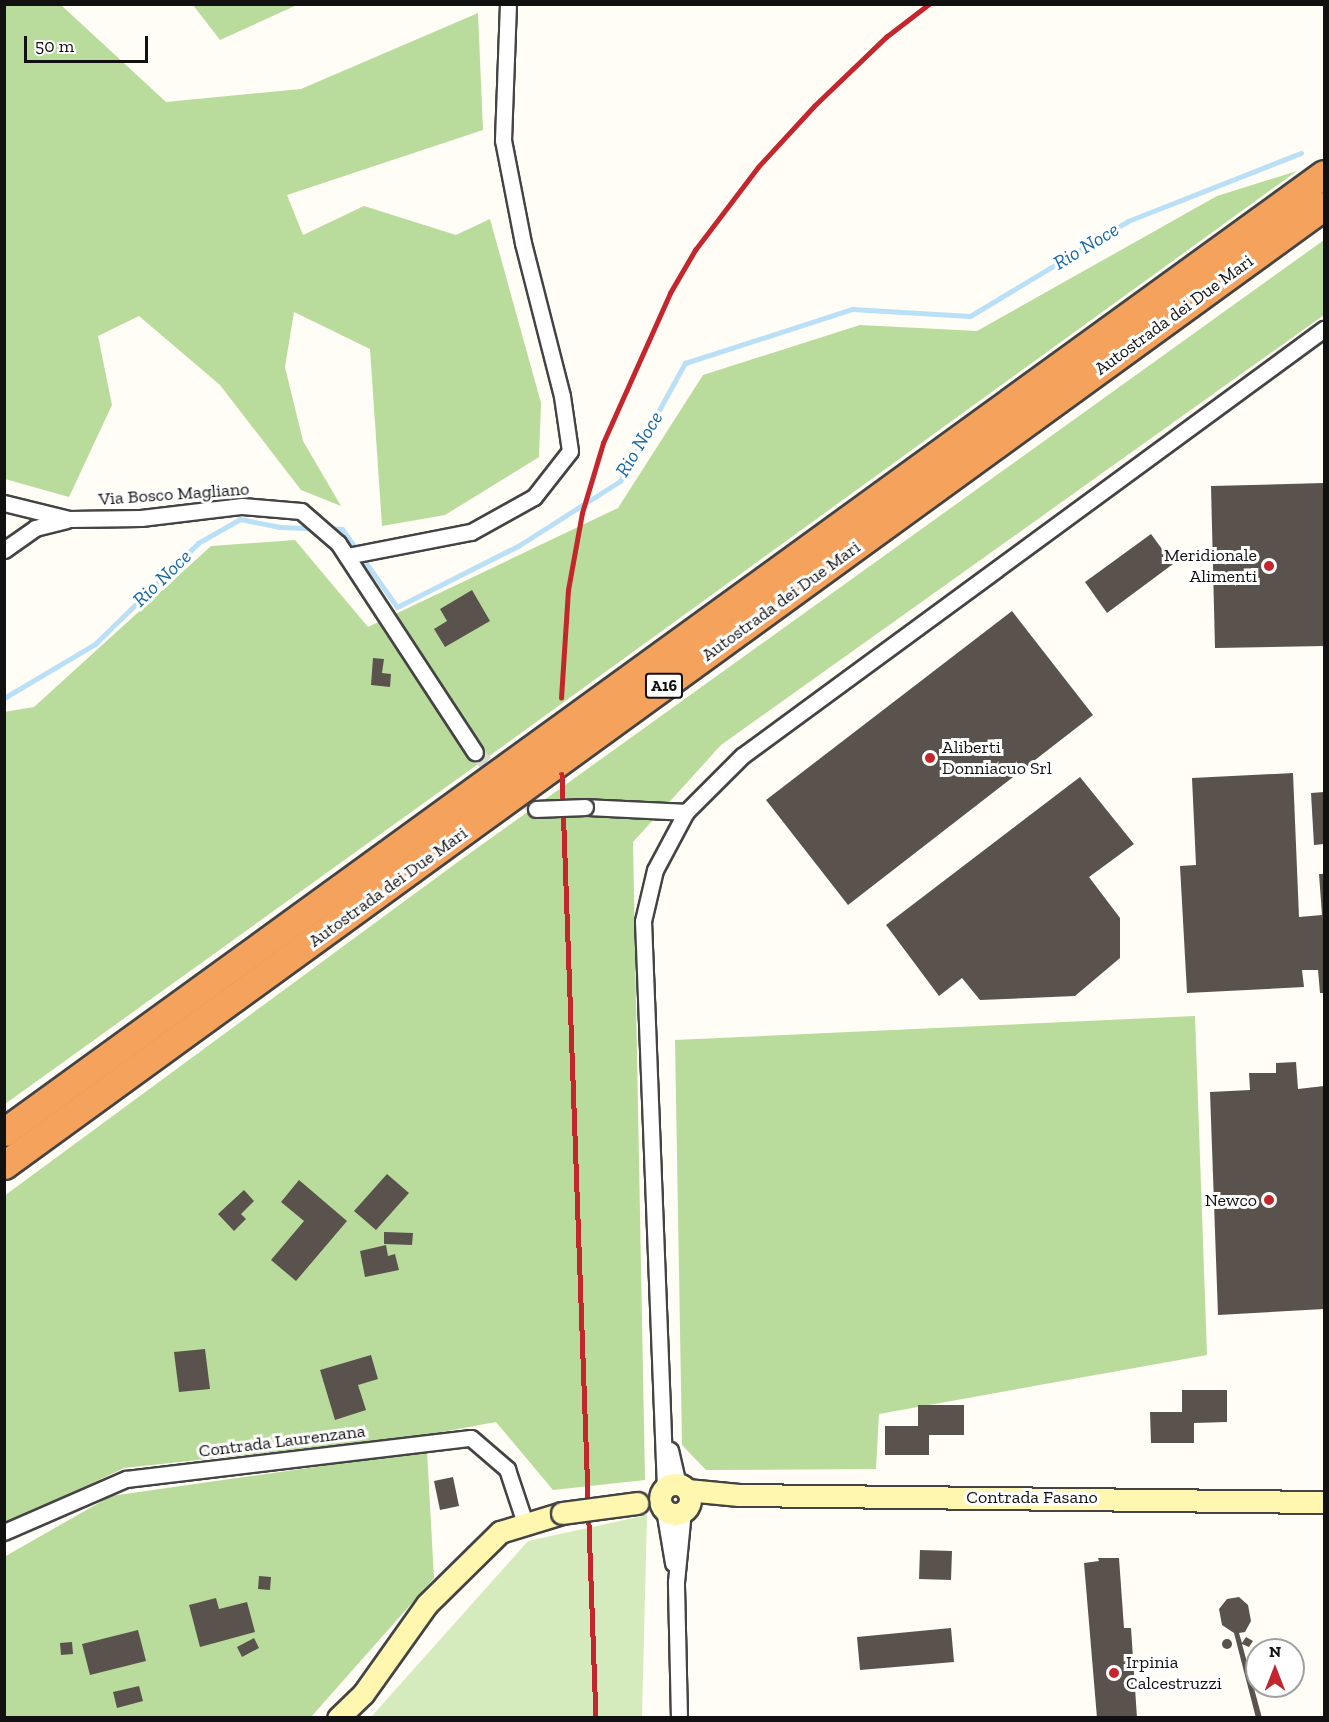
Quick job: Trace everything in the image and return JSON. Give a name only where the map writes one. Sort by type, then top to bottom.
[{"type":"highway","name":"Autostrada dei Due Mari","points":[[4,1132],[1324,174]]},
{"type":"highway","name":"Autostrada dei Due Mari","points":[[4,1165],[1324,206]]},
{"type":"main road","name":"Contrada Fasano","points":[[525,1523],[562,1513],[673,1497],[739,1495],[1324,1502]]},
{"type":"main road","points":[[338,1718],[363,1694],[427,1604],[500,1532],[525,1523]]},
{"type":"street","points":[[347,556],[471,532],[534,497],[570,451],[562,396],[523,243],[503,140],[508,4]]},
{"type":"street","points":[[679,1718],[673,1497],[663,1424],[643,921],[655,870],[686,813],[742,756],[1324,329]]},
{"type":"street","name":"Via Bosco Magliano","points":[[4,503],[69,519],[141,518],[242,506],[301,511],[338,543],[475,752]]},
{"type":"street","points":[[4,550],[35,528],[69,519]]},
{"type":"street","points":[[536,809],[585,807],[686,813]]},
{"type":"street","name":"Contrada Laurenzana","points":[[4,1532],[126,1479],[471,1438],[507,1469],[525,1523]]},
{"type":"green space","points":[[4,5],[61,5],[166,102],[301,89],[478,13],[483,130],[287,195],[303,235],[364,206],[456,235],[490,219],[541,403],[539,457],[445,515],[382,526],[370,349],[294,312],[285,367],[303,441],[341,506],[301,490],[220,385],[139,316],[98,336],[112,405],[69,497],[5,479]]},
{"type":"green space","points":[[193,5],[297,5],[220,40]]},
{"type":"green space","points":[[1297,171],[5,1104],[4,712],[34,707],[211,546],[295,540],[368,627],[618,508],[703,375],[860,325],[977,331],[1217,196]]},
{"type":"green space","points":[[1324,240],[1324,315],[721,745],[633,842],[645,1480],[553,1490],[496,1422],[420,1436],[124,1468],[5,1525],[4,1196],[455,864]]},
{"type":"green space","points":[[1195,1016],[1207,1355],[879,1414],[876,1469],[706,1470],[682,1445],[675,1040]]},
{"type":"green space","points":[[427,1451],[434,1578],[311,1717],[5,1717],[4,1557],[111,1496]]},
{"type":"green space","points":[[647,1515],[642,1717],[371,1717],[528,1541]]},
{"type":"building","name":"Meridionale Alimenti","points":[[1324,483],[1324,646],[1215,648],[1211,486]]},
{"type":"building","points":[[1151,534],[1173,564],[1107,613],[1085,582]]},
{"type":"building","points":[[472,590],[490,621],[445,647],[434,629],[447,621],[440,609]]},
{"type":"building","name":"Aliberti Donniacuo Srl","points":[[1012,611],[1093,715],[848,905],[766,800]]},
{"type":"building","points":[[373,658],[384,659],[382,673],[391,674],[390,687],[371,685]]},
{"type":"building","points":[[1293,773],[1299,917],[1322,915],[1319,874],[1324,874],[1324,993],[1320,993],[1318,970],[1302,970],[1304,987],[1187,993],[1180,866],[1196,865],[1192,778]]},
{"type":"building","points":[[1080,777],[1134,844],[1089,877],[1120,918],[1120,958],[1075,996],[980,1000],[962,978],[939,996],[886,925]]},
{"type":"building","points":[[1324,792],[1324,844],[1314,845],[1311,793]]},
{"type":"building","name":"Newco","points":[[1296,1062],[1298,1089],[1324,1086],[1324,1309],[1218,1315],[1210,1092],[1250,1090],[1249,1073],[1276,1073],[1276,1063]]},
{"type":"building","points":[[387,1174],[409,1193],[376,1230],[354,1211]]},
{"type":"building","points":[[299,1180],[347,1221],[296,1281],[271,1260],[304,1221],[281,1202]]},
{"type":"building","points":[[244,1190],[254,1201],[241,1214],[246,1219],[234,1231],[218,1214]]},
{"type":"building","points":[[384,1232],[413,1233],[412,1245],[384,1244]]},
{"type":"building","points":[[386,1245],[388,1256],[395,1254],[399,1270],[365,1277],[360,1251]]},
{"type":"building","points":[[205,1349],[210,1389],[179,1392],[174,1352]]},
{"type":"building","points":[[371,1355],[378,1379],[358,1385],[366,1410],[335,1420],[320,1370]]},
{"type":"building","points":[[1182,1390],[1227,1390],[1227,1422],[1194,1423],[1194,1443],[1151,1443],[1150,1412],[1182,1412]]},
{"type":"building","points":[[918,1405],[964,1405],[964,1435],[929,1435],[929,1455],[885,1455],[885,1426],[918,1426]]},
{"type":"building","points":[[453,1477],[459,1506],[440,1510],[434,1481]]},
{"type":"building","points":[[920,1550],[952,1551],[951,1580],[919,1579]]},
{"type":"building","name":"Irpinia Calcestruzzi","points":[[1098,1558],[1119,1558],[1124,1628],[1131,1628],[1137,1718],[1097,1718],[1084,1563],[1099,1561]]},
{"type":"building","points":[[259,1576],[271,1577],[270,1590],[258,1589]]},
{"type":"building","points":[[1239,1597],[1248,1605],[1251,1621],[1245,1632],[1239,1633],[1242,1643],[1245,1638],[1245,1645],[1242,1644],[1245,1655],[1245,1676],[1234,1633],[1222,1625],[1219,1609],[1227,1599]]},
{"type":"building","points":[[216,1598],[219,1609],[247,1602],[255,1632],[200,1647],[189,1605]]},
{"type":"building","points":[[951,1628],[954,1662],[860,1670],[857,1637]]},
{"type":"building","points":[[138,1630],[146,1661],[90,1675],[82,1644]]},
{"type":"building","points":[[254,1638],[259,1648],[242,1657],[237,1647]]},
{"type":"building","points":[[1227,1639],[1231,1640],[1231,1648],[1227,1649],[1223,1648],[1222,1644],[1223,1640]]},
{"type":"building","points":[[72,1642],[73,1654],[61,1655],[60,1643]]},
{"type":"building","points":[[139,1686],[143,1701],[117,1708],[113,1692]]},
{"type":"building","points":[[1251,1698],[1257,1698],[1262,1718],[1256,1718]]},
{"type":"waterway","name":"Rio Noce","points":[[327,528],[342,529],[397,607],[518,546],[620,481],[685,363],[852,309],[970,316],[1128,221],[1301,153]]},
{"type":"waterway","name":"Rio Noce","points":[[4,698],[95,644],[198,543],[240,519],[280,527],[315,528]]},
{"type":"tunnel","points":[[475,752],[536,809]]},
{"type":"railway","points":[[561,698],[568,590],[582,513],[603,443],[670,293],[695,250],[758,167],[814,106],[886,37],[929,4]]},
{"type":"railway","points":[[562,774],[596,1718]]},
{"type":"place","name":"Meridionale Alimenti","points":[[1269,566]]},
{"type":"place","name":"Aliberti Donniacuo Srl","points":[[930,758]]},
{"type":"place","name":"Newco","points":[[1269,1200]]},
{"type":"place","name":"Irpinia Calcestruzzi","points":[[1114,1673]]}]
